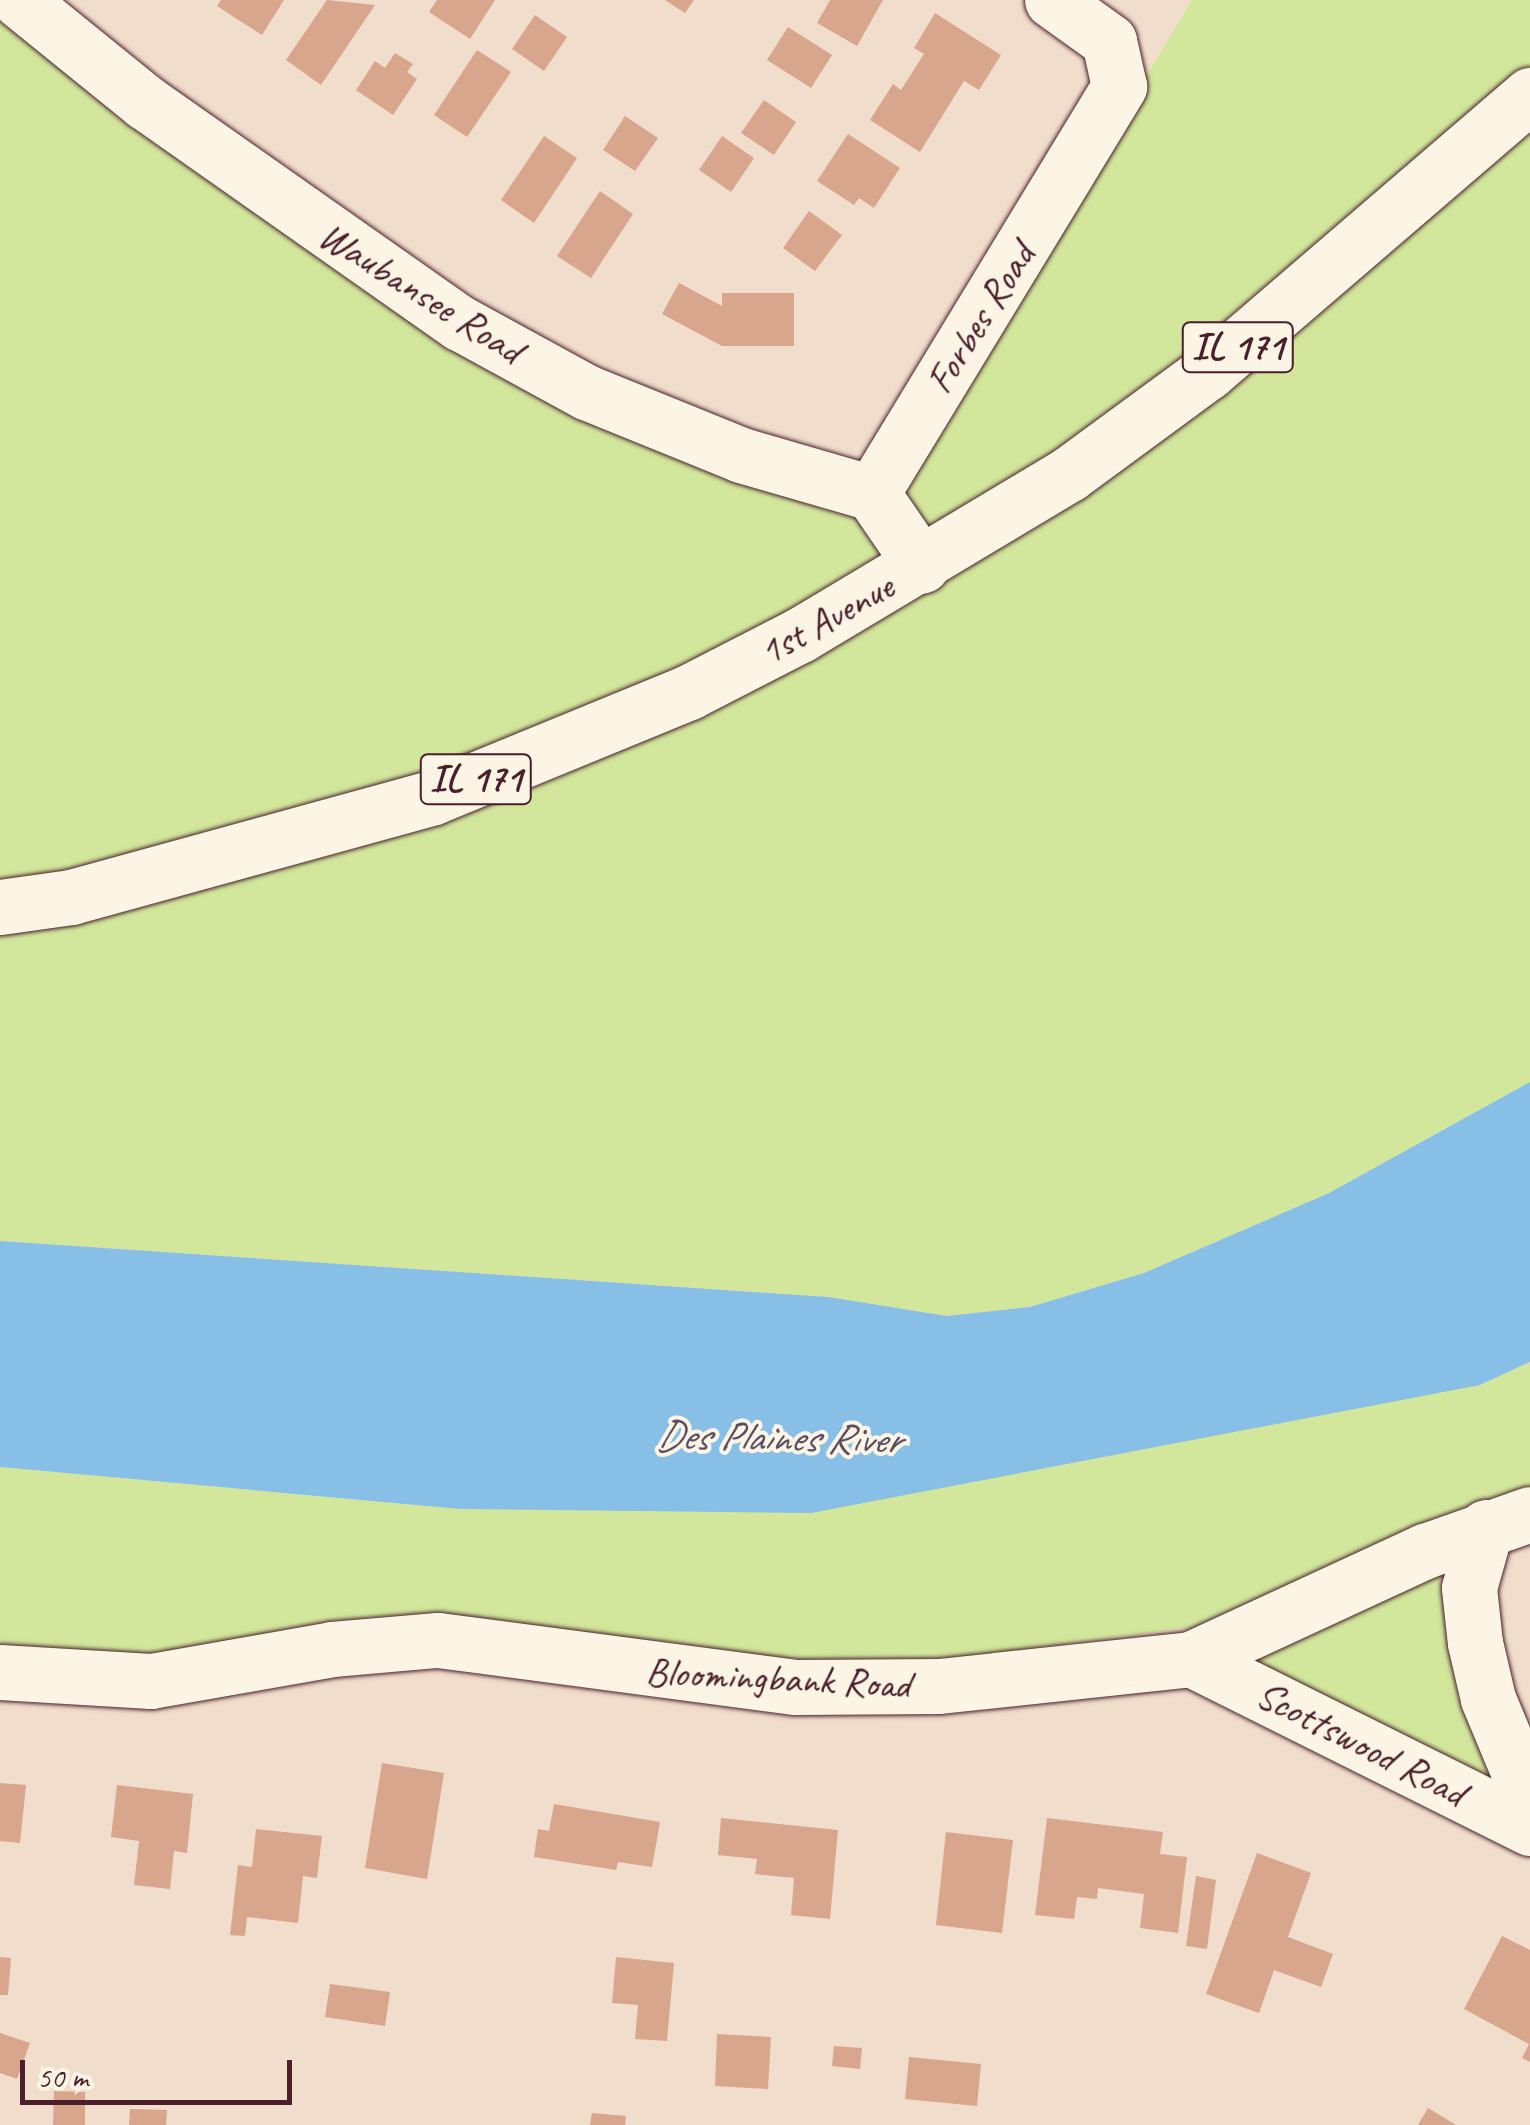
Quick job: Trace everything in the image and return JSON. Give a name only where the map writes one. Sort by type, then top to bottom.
[{"type":"street","name":"Waubansee Road","points":[[19,0],[145,102],[460,322],[586,392],[741,455],[872,493]]},
{"type":"street","name":"Forbes Road","points":[[872,493],[1109,108],[1118,86],[1117,63],[1109,41],[1052,0]]},
{"type":"street","name":"1st Avenue","points":[[0,907],[71,897],[433,797],[689,692],[922,566],[1069,474],[1208,372],[1530,96]]},
{"type":"street","points":[[872,493],[922,566]]},
{"type":"street","points":[[1508,1521],[1469,1588],[1475,1643],[1488,1699],[1530,1800]]},
{"type":"street","name":"Bloomingbank Road","points":[[0,1672],[151,1681],[332,1650],[438,1640],[796,1687],[939,1686],[1191,1659],[1508,1521]]},
{"type":"street","name":"Scottswood Road","points":[[1191,1659],[1530,1828]]},
{"type":"green space","points":[[1192,0],[1530,0],[1530,1082],[1329,1193],[1144,1273],[1030,1307],[947,1316],[828,1297],[0,1241],[0,5],[731,474],[840,515],[910,470]]},
{"type":"green space","points":[[1530,1362],[1530,1491],[1429,1525],[1450,1626],[1497,1774],[1491,1783],[1184,1628],[938,1661],[90,1653],[0,1646],[0,1467],[460,1509],[1110,1451],[1480,1385]]},
{"type":"water","name":"Des Plaines River","points":[[1530,1082],[1530,1362],[1480,1385],[811,1513],[460,1509],[0,1467],[0,1241],[828,1297],[947,1316],[1030,1307],[1144,1273],[1329,1193]]},
{"type":"building","points":[[221,0],[284,0],[262,35],[217,6]]},
{"type":"building","points":[[327,0],[375,5],[321,85],[286,60]]},
{"type":"building","points":[[437,0],[495,0],[470,39],[429,12]]},
{"type":"building","points":[[665,0],[694,0],[685,13]]},
{"type":"building","points":[[830,0],[883,0],[857,46],[817,23]]},
{"type":"building","points":[[935,13],[1001,55],[979,90],[964,81],[920,152],[870,120],[893,84],[901,90],[924,54],[914,48]]},
{"type":"building","points":[[535,15],[567,37],[544,71],[512,49]]},
{"type":"building","points":[[788,27],[832,55],[811,88],[767,60]]},
{"type":"building","points":[[477,50],[511,72],[467,137],[434,115]]},
{"type":"building","points":[[395,53],[413,64],[407,72],[417,79],[393,115],[356,90],[375,61],[385,68]]},
{"type":"building","points":[[764,100],[796,122],[774,155],[741,133]]},
{"type":"building","points":[[625,116],[658,138],[635,171],[603,150]]},
{"type":"building","points":[[848,134],[900,168],[874,208],[859,198],[854,205],[817,181]]},
{"type":"building","points":[[544,136],[577,158],[534,223],[501,200]]},
{"type":"building","points":[[722,136],[754,158],[731,192],[699,170]]},
{"type":"building","points":[[600,191],[633,214],[591,278],[557,256]]},
{"type":"building","points":[[809,211],[842,235],[815,271],[783,248]]},
{"type":"building","points":[[679,283],[722,306],[722,293],[794,293],[794,346],[722,346],[662,314]]},
{"type":"building","points":[[382,1763],[444,1773],[427,1879],[365,1868]]},
{"type":"building","points":[[0,1783],[26,1785],[20,1843],[0,1841]]},
{"type":"building","points":[[117,1785],[193,1794],[187,1853],[174,1851],[170,1889],[134,1885],[139,1841],[111,1837]]},
{"type":"building","points":[[554,1804],[660,1822],[652,1867],[618,1862],[616,1870],[534,1857],[538,1829],[549,1831]]},
{"type":"building","points":[[721,1818],[838,1830],[830,1919],[791,1915],[794,1878],[755,1874],[757,1859],[718,1855]]},
{"type":"building","points":[[1047,1818],[1163,1832],[1160,1854],[1187,1857],[1178,1933],[1140,1928],[1144,1894],[1098,1888],[1097,1899],[1077,1897],[1074,1919],[1035,1915]]},
{"type":"building","points":[[256,1829],[322,1836],[317,1878],[303,1876],[298,1923],[247,1917],[245,1936],[230,1935],[238,1865],[252,1867]]},
{"type":"building","points":[[946,1832],[1013,1840],[1002,1933],[936,1925]]},
{"type":"building","points":[[1257,1853],[1311,1873],[1288,1937],[1333,1954],[1321,1987],[1274,1970],[1259,2013],[1206,1994]]},
{"type":"building","points":[[1196,1876],[1216,1880],[1207,1949],[1186,1946]]},
{"type":"building","points":[[1502,1936],[1530,1950],[1530,2062],[1522,2058],[1529,2044],[1464,2009]]},
{"type":"building","points":[[0,1957],[11,1958],[8,1995],[0,1995]]},
{"type":"building","points":[[616,1957],[674,1963],[667,2041],[635,2039],[638,2005],[612,2003]]},
{"type":"building","points":[[330,1984],[390,1992],[385,2026],[325,2017]]},
{"type":"building","points":[[0,2033],[30,2043],[17,2079],[0,2073]]},
{"type":"building","points":[[717,2034],[771,2037],[768,2089],[715,2086]]},
{"type":"building","points":[[834,2046],[862,2048],[860,2069],[832,2066]]},
{"type":"building","points":[[909,2057],[981,2064],[977,2106],[905,2099]]},
{"type":"building","points":[[54,2091],[85,2092],[85,2125],[53,2125]]},
{"type":"building","points":[[1428,2108],[1456,2125],[1418,2125]]},
{"type":"building","points":[[130,2109],[167,2110],[166,2125],[129,2125]]},
{"type":"building","points":[[592,2113],[626,2116],[625,2125],[590,2125]]}]
